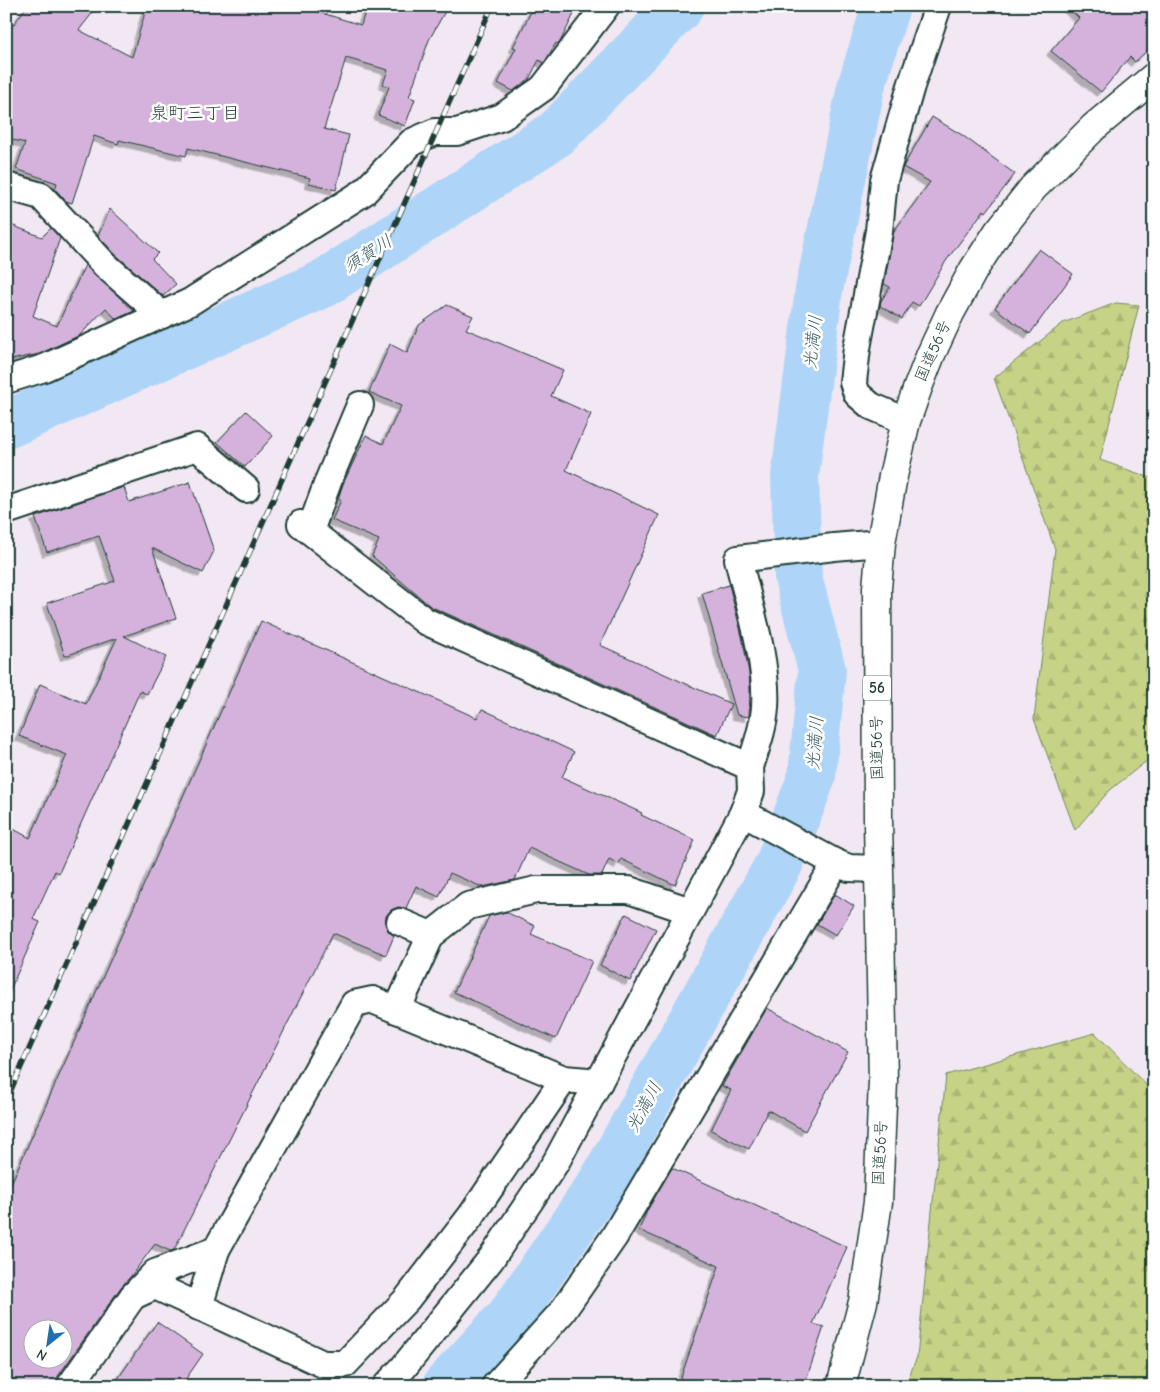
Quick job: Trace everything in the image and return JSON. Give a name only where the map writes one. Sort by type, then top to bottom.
[{"type":"highway","name":"国道56号","points":[[841,1386],[863,1302],[878,1202],[883,1081],[878,869],[877,588],[881,543],[893,476],[906,421],[931,354],[950,313],[974,269],[998,232],[1033,188],[1094,127],[1154,76]]},
{"type":"street","points":[[6,380],[44,368],[190,302],[364,192],[412,142],[435,132],[457,132],[502,117],[543,88],[606,6]]},
{"type":"street","points":[[906,421],[871,406],[857,394],[853,382],[857,348],[879,231],[884,180],[911,86],[938,6]]},
{"type":"street","points":[[6,186],[41,196],[105,266],[162,315]]},
{"type":"street","points":[[360,405],[329,479],[305,528],[425,621],[750,767]]},
{"type":"street","points":[[6,511],[197,447],[246,490]]},
{"type":"street","points":[[386,1386],[403,1368],[491,1259],[556,1162],[690,911],[750,816],[750,767],[757,747],[766,708],[764,668],[738,559],[881,543]]},
{"type":"street","points":[[750,816],[849,868],[878,869]]},
{"type":"street","points":[[496,1386],[562,1312],[614,1237],[830,859]]},
{"type":"street","points":[[397,1010],[431,935],[468,906],[536,890],[629,890],[690,911]]},
{"type":"street","points":[[400,922],[431,935]]},
{"type":"street","points":[[199,1307],[216,1250],[354,1004],[373,1000],[564,1080],[599,1082]]},
{"type":"street","points":[[133,1296],[155,1286],[322,1364],[345,1364],[407,1299],[471,1216],[564,1080]]},
{"type":"street","points":[[70,1386],[133,1296],[155,1273],[216,1250]]},
{"type":"green space","points":[[1116,303],[1139,305],[1100,460],[1154,479],[1154,755],[1109,791],[1075,830],[1034,719],[1055,549],[994,378],[1063,323]]},
{"type":"green space","points":[[1095,1033],[1154,1093],[1154,1386],[905,1386],[917,1357],[946,1075]]},
{"type":"building","points":[[27,6],[98,6],[79,30],[132,57],[147,6],[299,6],[361,25],[367,6],[448,6],[429,40],[409,97],[415,99],[405,126],[378,115],[389,87],[383,84],[388,70],[346,58],[324,129],[349,135],[336,190],[309,183],[310,178],[188,148],[186,156],[119,140],[118,144],[94,136],[72,203],[66,201],[55,189],[57,183],[16,169],[25,143],[6,138],[6,35]]},
{"type":"building","points":[[534,6],[578,6],[560,42],[556,43],[544,63],[539,60],[529,79],[513,91],[498,83],[516,48],[513,47]]},
{"type":"building","points":[[1066,6],[1139,6],[1154,20],[1154,44],[1135,62],[1130,57],[1101,92],[1051,51],[1079,18]]},
{"type":"building","points":[[932,117],[962,135],[1015,174],[986,212],[984,210],[946,261],[919,306],[912,302],[902,319],[880,306],[890,287],[884,284],[894,231],[930,182],[903,167]]},
{"type":"building","points":[[110,209],[158,253],[152,259],[176,284],[163,296],[115,254],[98,236]]},
{"type":"building","points":[[6,223],[42,237],[51,228],[60,238],[33,316],[57,326],[85,265],[134,311],[116,319],[106,308],[80,335],[39,354],[6,361]]},
{"type":"building","points":[[1039,249],[1073,274],[1030,334],[995,308]]},
{"type":"building","points":[[447,305],[473,316],[466,329],[563,370],[551,396],[591,414],[566,470],[659,515],[600,645],[731,704],[717,735],[430,606],[372,556],[379,540],[332,520],[341,500],[338,499],[343,484],[366,435],[383,444],[401,406],[369,392],[390,344],[407,353],[419,325]]},
{"type":"building","points":[[246,411],[273,436],[245,467],[217,442]]},
{"type":"building","points":[[190,482],[214,551],[203,573],[152,548],[176,618],[124,636],[166,657],[147,694],[140,691],[59,873],[55,871],[33,919],[40,922],[6,999],[6,825],[30,838],[67,755],[19,736],[40,684],[86,704],[117,638],[65,656],[47,603],[115,581],[99,536],[47,552],[35,517],[124,487],[129,502]]},
{"type":"building","points":[[729,585],[749,673],[749,717],[737,715],[702,593]]},
{"type":"building","points":[[261,621],[477,718],[482,709],[574,752],[562,777],[642,813],[641,815],[695,840],[675,885],[621,859],[619,864],[609,859],[602,875],[589,875],[529,848],[515,880],[482,887],[450,873],[439,897],[416,886],[406,908],[398,907],[391,910],[386,916],[385,924],[388,931],[394,936],[386,955],[333,933],[174,1250],[170,1251],[155,1244],[121,1287],[72,1356],[72,1320],[22,1320],[22,1370],[62,1370],[51,1386],[6,1386],[6,1195]]},
{"type":"building","points":[[835,894],[854,906],[836,935],[817,924]]},
{"type":"building","points":[[506,912],[535,926],[531,934],[592,961],[556,1039],[454,992],[489,916]]},
{"type":"building","points":[[626,914],[656,929],[630,981],[600,965]]},
{"type":"building","points":[[767,1008],[848,1052],[805,1131],[768,1110],[749,1149],[711,1130],[731,1090],[722,1086]]},
{"type":"building","points":[[672,1168],[847,1247],[813,1324],[824,1327],[804,1386],[678,1386],[719,1266],[639,1230],[648,1209]]},
{"type":"building","points":[[157,1322],[203,1354],[181,1386],[113,1386]]},
{"type":"waterway","name":"須賀川","points":[[6,425],[323,284],[557,133],[680,6]]},
{"type":"waterway","name":"光満川","points":[[446,1386],[510,1317],[603,1181],[779,864],[812,776],[822,670],[798,577],[795,476],[819,290],[861,87],[886,6]]},
{"type":"railway","points":[[6,1101],[492,6]]},
{"type":"district","name":"泉町三丁目","points":[[195,113]]}]
